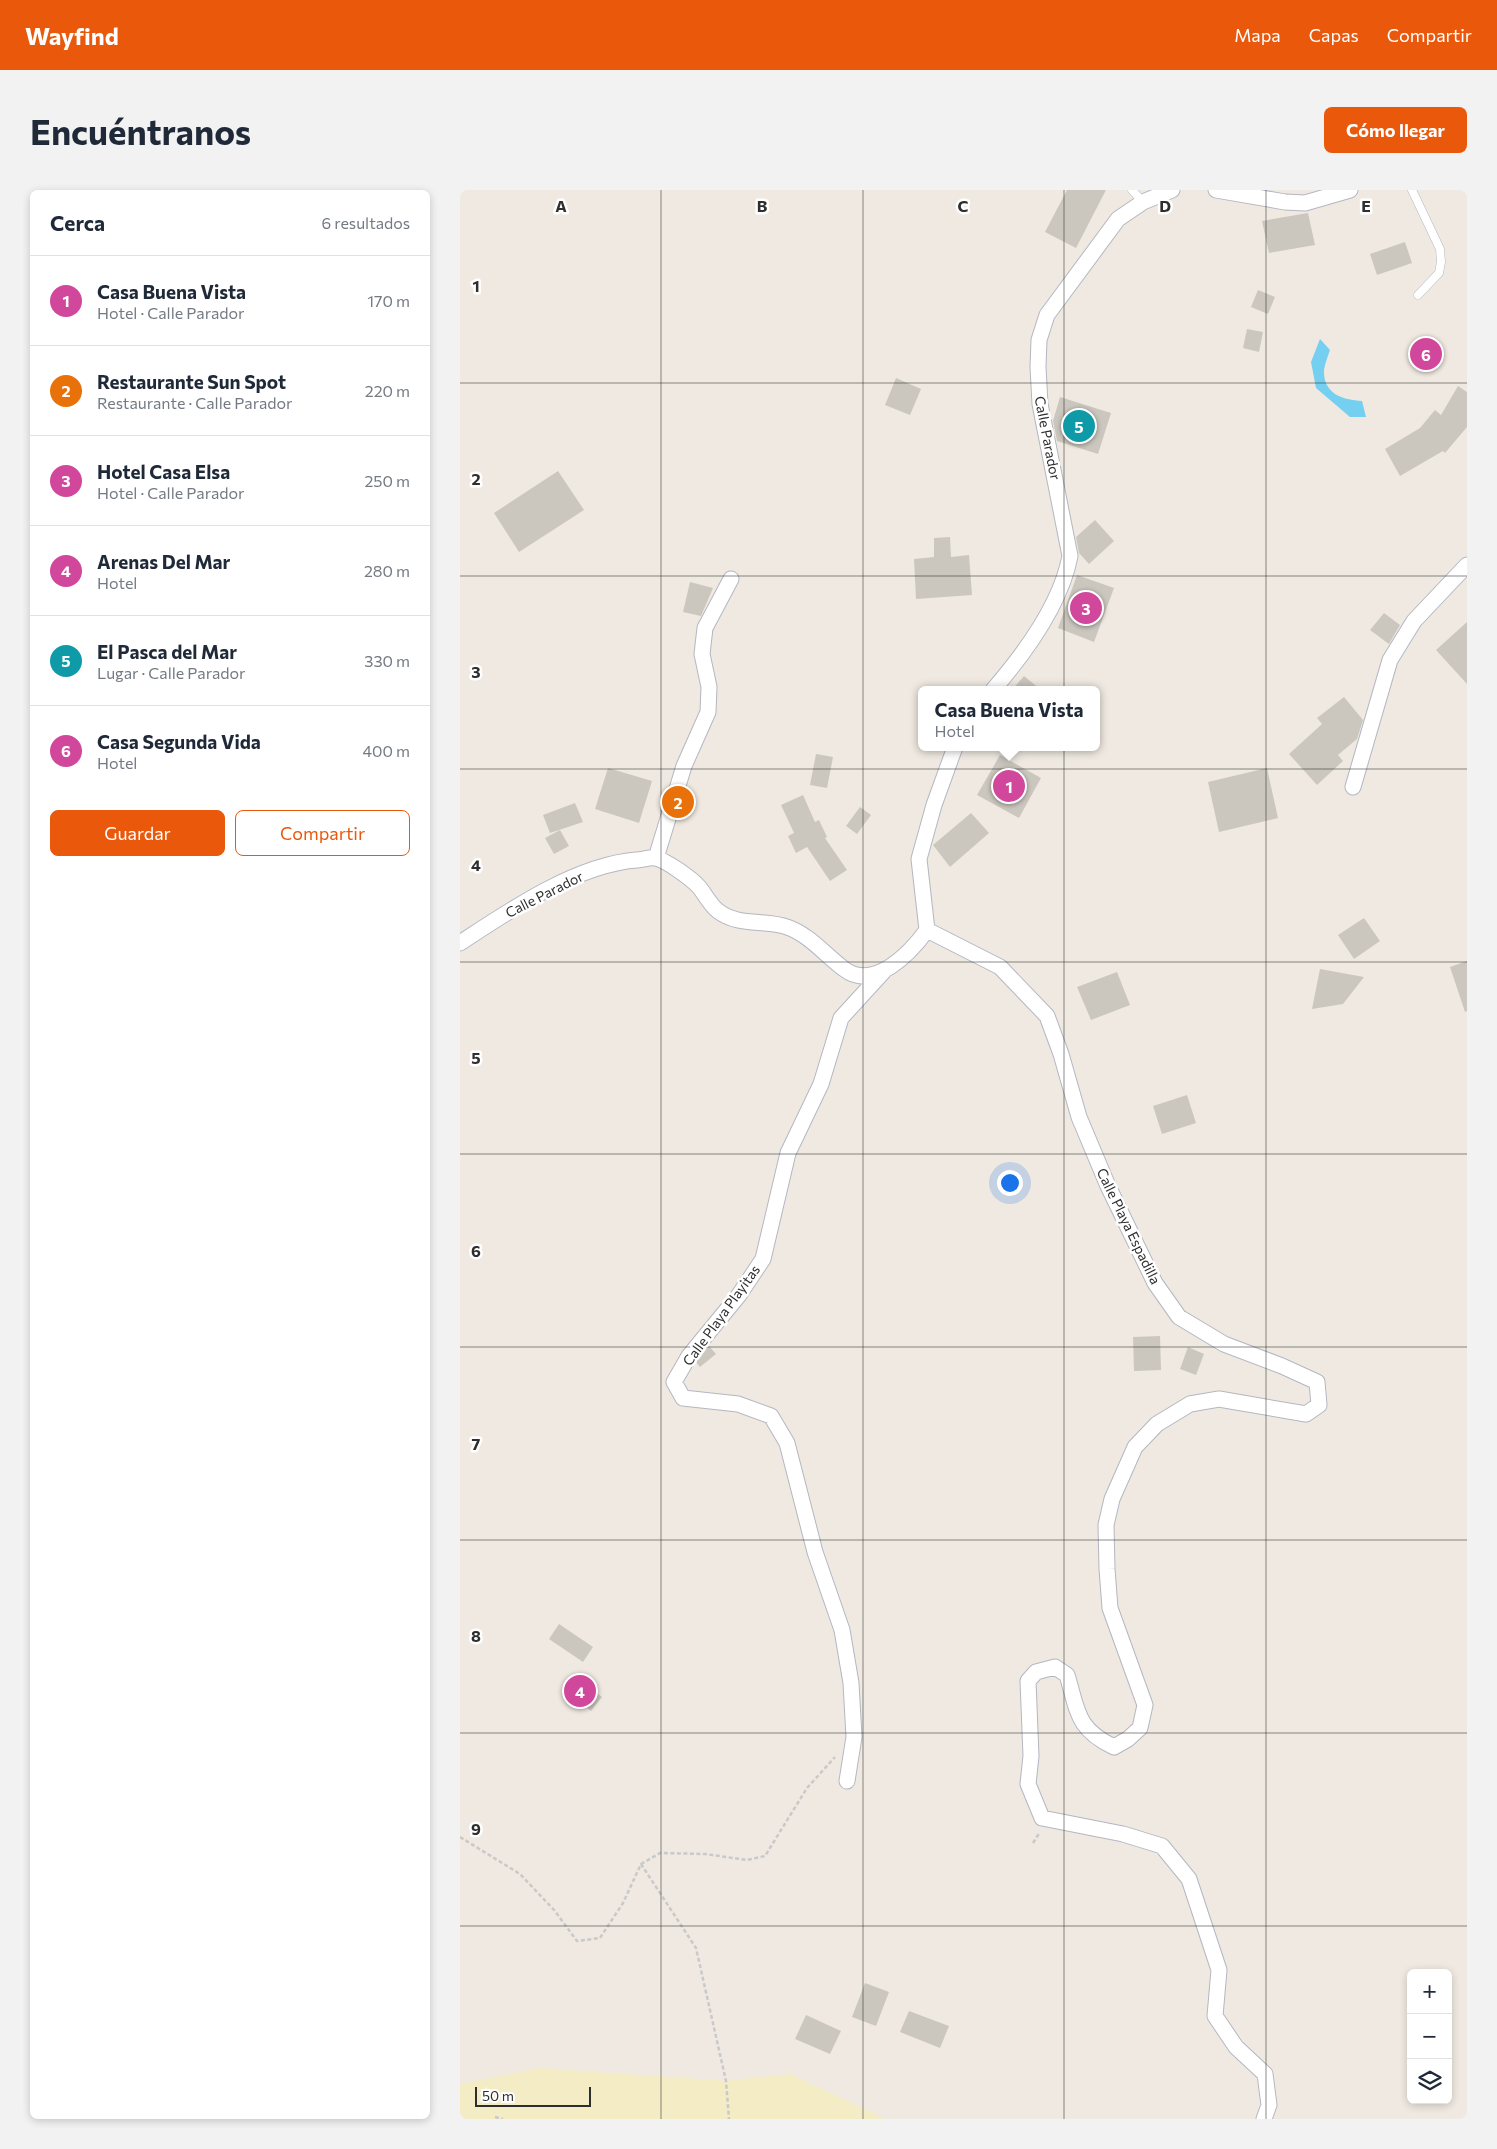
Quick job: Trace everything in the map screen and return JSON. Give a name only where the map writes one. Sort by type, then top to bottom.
[{"type":"street","name":"Calle Parador","points":[[996,686],[1027,645],[1055,601],[1067,575],[1070,556],[1040,404],[1038,367],[1040,340],[1047,315],[1118,219],[1143,202],[1172,190]]},
{"type":"street","points":[[1216,190],[1285,202],[1305,203],[1350,190]]},
{"type":"street","points":[[1353,787],[1390,660],[1414,621],[1467,565]]},
{"type":"street","points":[[732,579],[705,628],[702,654],[709,687],[708,712],[684,766],[656,858],[697,884],[716,910],[732,918],[789,928],[817,944],[852,974],[862,976],[885,970],[915,947],[927,930],[919,859],[934,805],[954,751]]},
{"type":"street","name":"Calle Parador","points":[[460,943],[500,916],[579,874],[606,865],[656,858]]},
{"type":"street","name":"Calle Playa Espadilla","points":[[927,930],[1000,967],[1047,1016],[1061,1054],[1079,1117],[1108,1186],[1155,1283],[1179,1317],[1224,1344],[1282,1366],[1317,1382],[1319,1404],[1306,1414],[1219,1399],[1190,1404],[1157,1424],[1135,1447],[1112,1499],[1106,1524],[1110,1608],[1145,1705],[1140,1728],[1114,1746],[1097,1739],[1082,1724],[1067,1675],[1055,1667],[1036,1672],[1028,1681],[1031,1756],[1028,1784],[1042,1818],[1123,1834],[1162,1846],[1190,1879],[1219,1970],[1216,2016],[1236,2047],[1265,2074],[1269,2106],[1264,2119]]},
{"type":"street","name":"Calle Playa Playitas","points":[[847,1781],[854,1737],[851,1684],[842,1630],[815,1552],[787,1443],[771,1416],[738,1404],[683,1398],[674,1382],[689,1356],[738,1295],[762,1259],[788,1153],[820,1084],[842,1018],[885,970]]},
{"type":"lane","points":[[1132,190],[1143,202]]},
{"type":"lane","points":[[1412,190],[1440,249],[1441,262],[1439,272],[1418,295]]},
{"type":"path","points":[[460,1837],[520,1874],[555,1911],[577,1941],[600,1938],[623,1903],[641,1864],[660,1853],[706,1854],[747,1860],[765,1856],[807,1788],[854,1737]]},
{"type":"path","points":[[641,1864],[696,1948],[726,2081],[729,2119]]},
{"type":"path","points":[[495,2117],[503,2119]]},
{"type":"sand","points":[[540,2068],[726,2081],[790,2074],[886,2119],[463,2119],[460,2116],[460,2084]]},
{"type":"water","points":[[1320,339],[1330,350],[1324,370],[1327,385],[1341,397],[1362,401],[1366,417],[1350,417],[1316,388],[1311,362]]},
{"type":"building","points":[[1067,190],[1106,190],[1076,248],[1045,232]]},
{"type":"building","points":[[1308,213],[1315,245],[1269,253],[1262,221]]},
{"type":"building","points":[[1405,242],[1412,263],[1377,275],[1370,254]]},
{"type":"building","points":[[1258,290],[1275,297],[1268,314],[1251,307]]},
{"type":"building","points":[[1247,329],[1263,332],[1259,352],[1243,348]]},
{"type":"building","points":[[896,378],[921,389],[910,415],[885,405]]},
{"type":"building","points":[[1458,386],[1467,392],[1467,427],[1445,453],[1443,451],[1400,476],[1385,449],[1420,428],[1435,410],[1441,415]]},
{"type":"building","points":[[1060,397],[1111,413],[1098,454],[1057,441],[1053,421]]},
{"type":"building","points":[[558,471],[584,510],[519,552],[494,513]]},
{"type":"building","points":[[1095,520],[1114,541],[1089,564],[1079,553],[1076,537]]},
{"type":"building","points":[[950,537],[951,557],[969,555],[972,595],[916,599],[914,559],[934,557],[934,538]]},
{"type":"building","points":[[1077,575],[1114,588],[1094,642],[1058,628]]},
{"type":"building","points":[[690,582],[713,588],[701,616],[683,612]]},
{"type":"building","points":[[1384,613],[1400,625],[1389,644],[1370,630]]},
{"type":"building","points":[[1467,622],[1467,684],[1436,650]]},
{"type":"building","points":[[1024,676],[1036,686],[1015,686]]},
{"type":"building","points":[[1344,697],[1363,720],[1357,739],[1338,755],[1343,761],[1317,785],[1289,754],[1322,724],[1317,718]]},
{"type":"building","points":[[816,754],[833,757],[827,788],[810,785]]},
{"type":"building","points":[[1000,755],[1041,778],[1019,818],[977,795]]},
{"type":"building","points":[[608,768],[652,781],[639,823],[595,809]]},
{"type":"building","points":[[1267,768],[1278,818],[1219,832],[1208,782]]},
{"type":"building","points":[[803,795],[815,822],[819,820],[827,837],[825,838],[847,870],[830,881],[807,847],[796,853],[788,836],[794,833],[781,805]]},
{"type":"building","points":[[575,803],[583,822],[550,833],[543,815]]},
{"type":"building","points":[[860,807],[871,815],[857,834],[846,826]]},
{"type":"building","points":[[971,813],[989,833],[950,867],[933,845]]},
{"type":"building","points":[[560,830],[569,846],[554,854],[545,838]]},
{"type":"building","points":[[1364,918],[1380,941],[1354,959],[1338,935]]},
{"type":"building","points":[[1467,961],[1467,1011],[1465,1012],[1450,967]]},
{"type":"building","points":[[1320,969],[1364,977],[1343,1004],[1312,1009]]},
{"type":"building","points":[[1117,972],[1130,1005],[1091,1020],[1077,987]]},
{"type":"building","points":[[1187,1095],[1196,1123],[1162,1134],[1153,1106]]},
{"type":"building","points":[[1160,1336],[1161,1370],[1134,1371],[1133,1337]]},
{"type":"building","points":[[709,1346],[716,1354],[700,1367],[696,1362]]},
{"type":"building","points":[[1188,1347],[1204,1354],[1196,1375],[1180,1369]]},
{"type":"building","points":[[559,1624],[593,1647],[583,1662],[549,1639]]},
{"type":"building","points":[[581,1681],[602,1697],[591,1711],[570,1695]]},
{"type":"building","points":[[865,1983],[889,1992],[876,2026],[852,2017]]},
{"type":"building","points":[[909,2011],[949,2026],[940,2048],[900,2032]]},
{"type":"building","points":[[806,2015],[841,2031],[830,2054],[795,2039]]},
{"type":"place","name":"Casa Segunda Vida","points":[[1426,354]]},
{"type":"place","name":"El Pasca del Mar","points":[[1079,426]]},
{"type":"place","name":"Hotel Casa Elsa","points":[[1086,608]]},
{"type":"place","name":"Casa Buena Vista","points":[[1009,786]]},
{"type":"place","name":"Restaurante Sun Spot","points":[[678,802]]},
{"type":"place","name":"Arenas Del Mar","points":[[580,1691]]}]
